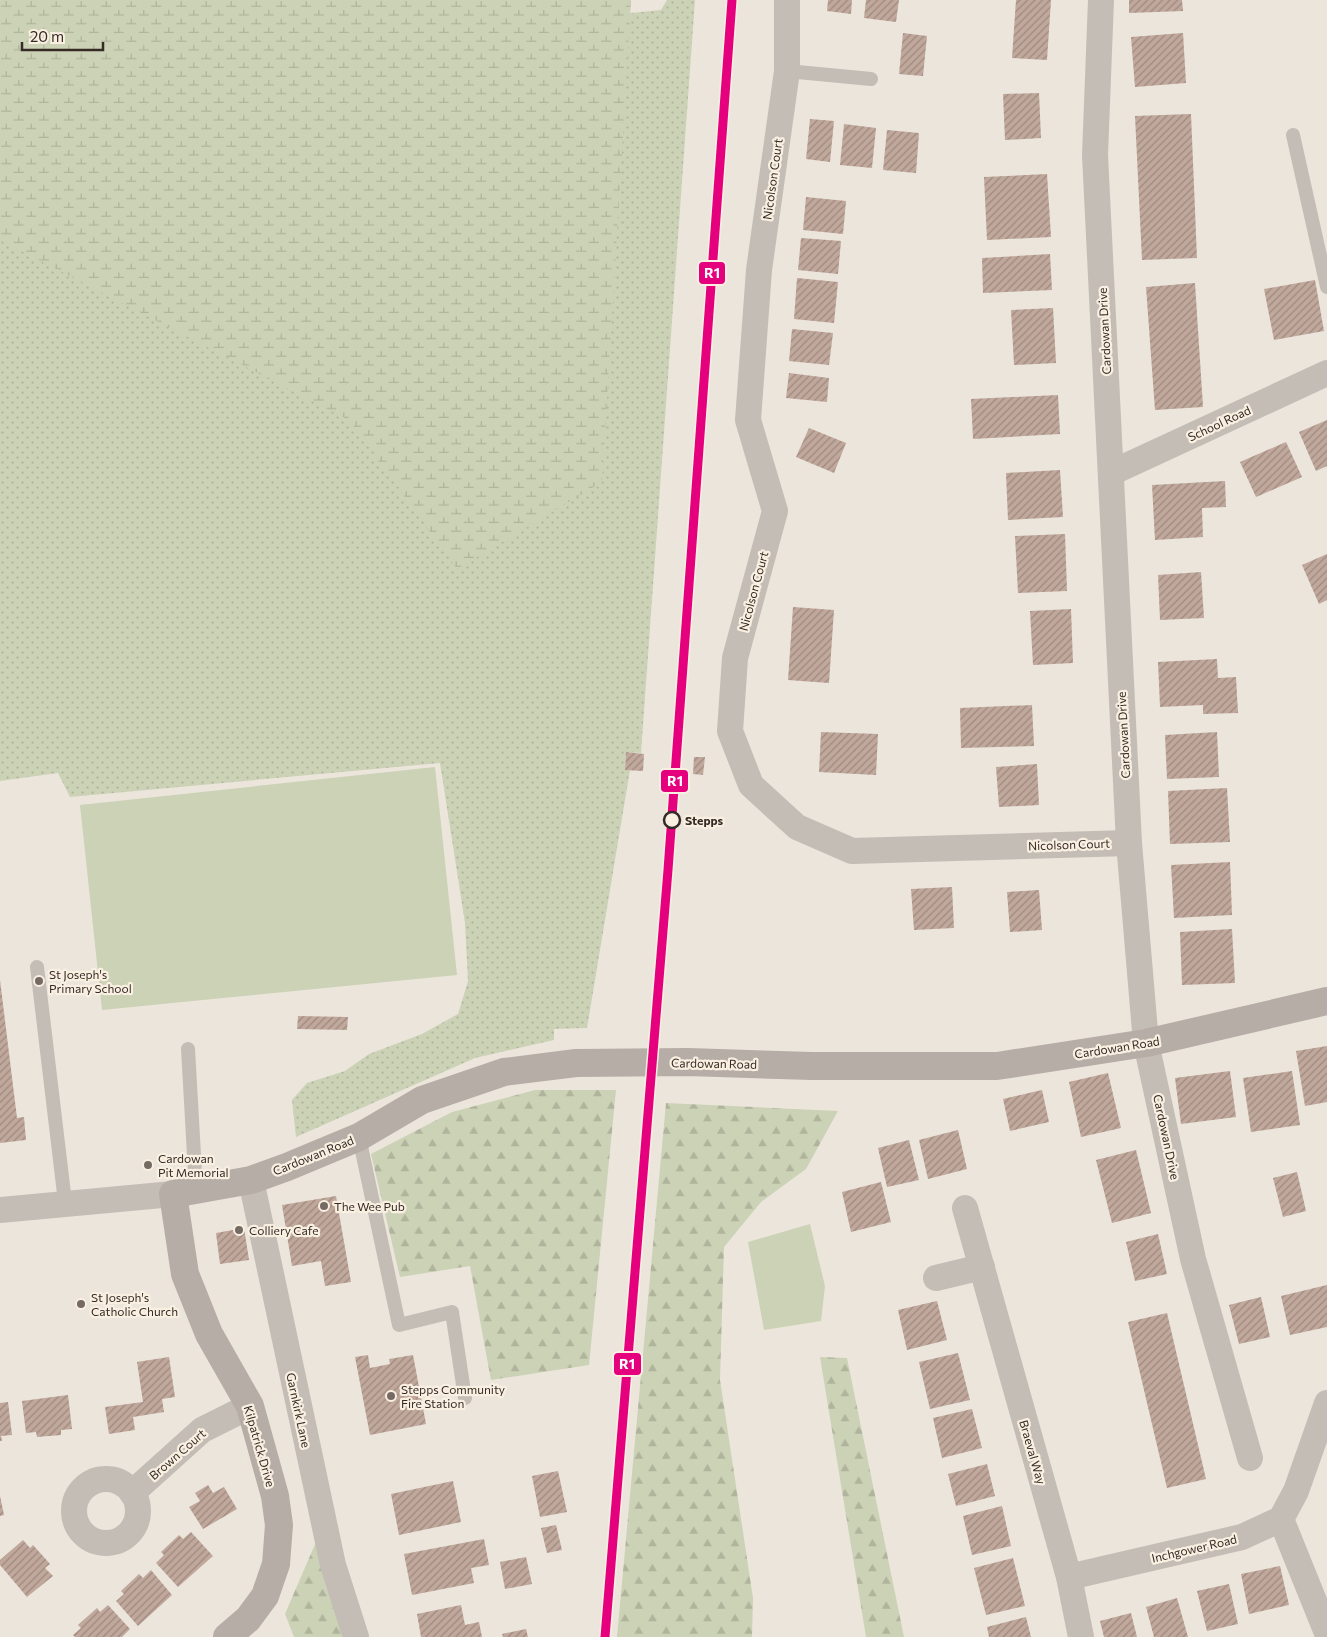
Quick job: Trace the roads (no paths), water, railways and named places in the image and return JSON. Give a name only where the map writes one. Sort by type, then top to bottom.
[{"type":"street","name":"Nicolson Court","points":[[787,0],[787,71],[759,270],[748,420],[774,512],[735,658],[730,731],[751,786],[797,827],[852,851],[1129,842]]},
{"type":"street","name":"Cardowan Drive","points":[[1101,0],[1095,155],[1129,842],[1146,1043],[1193,1260],[1250,1458]]},
{"type":"street","name":"School Road","points":[[1111,473],[1327,373]]},
{"type":"street","name":"Cardowan Road","points":[[0,1210],[65,1202],[184,1192],[251,1180],[359,1137],[422,1100],[504,1072],[576,1063],[688,1062],[812,1066],[997,1066],[1146,1043],[1327,1001]]},
{"type":"street","name":"Garnkirk Lane","points":[[251,1180],[333,1565],[356,1637]]},
{"type":"street","name":"Kilpatrick Drive","points":[[184,1192],[184,1274],[209,1334],[250,1406],[274,1496],[278,1525],[276,1564],[265,1596],[248,1619],[227,1637]]},
{"type":"street","name":"Braeval Way","points":[[965,1208],[1069,1577],[1081,1637]]},
{"type":"street","points":[[936,1278],[982,1267]]},
{"type":"street","points":[[1327,1403],[1296,1492],[1281,1519],[1327,1633]]},
{"type":"street","name":"Brown Court","points":[[132,1493],[202,1430],[250,1406]]},
{"type":"street","name":"Inchgower Road","points":[[1069,1577],[1242,1537],[1281,1519]]},
{"type":"lane","points":[[787,71],[871,79]]},
{"type":"lane","points":[[1293,135],[1327,287]]},
{"type":"lane","points":[[37,967],[65,1202]]},
{"type":"lane","points":[[184,1192],[188,1049]]},
{"type":"lane","points":[[359,1137],[399,1324],[452,1312],[465,1398]]},
{"type":"place","name":"Stepps","points":[[672,820]]},
{"type":"place","name":"St Joseph's Primary School","points":[[39,981]]},
{"type":"place","name":"Cardowan Pit Memorial","points":[[148,1165]]},
{"type":"place","name":"The Wee Pub","points":[[324,1206]]},
{"type":"place","name":"Colliery Cafe","points":[[239,1230]]},
{"type":"place","name":"St Joseph's Catholic Church","points":[[81,1304]]},
{"type":"place","name":"Stepps Community Fire Station","points":[[391,1396]]}]
